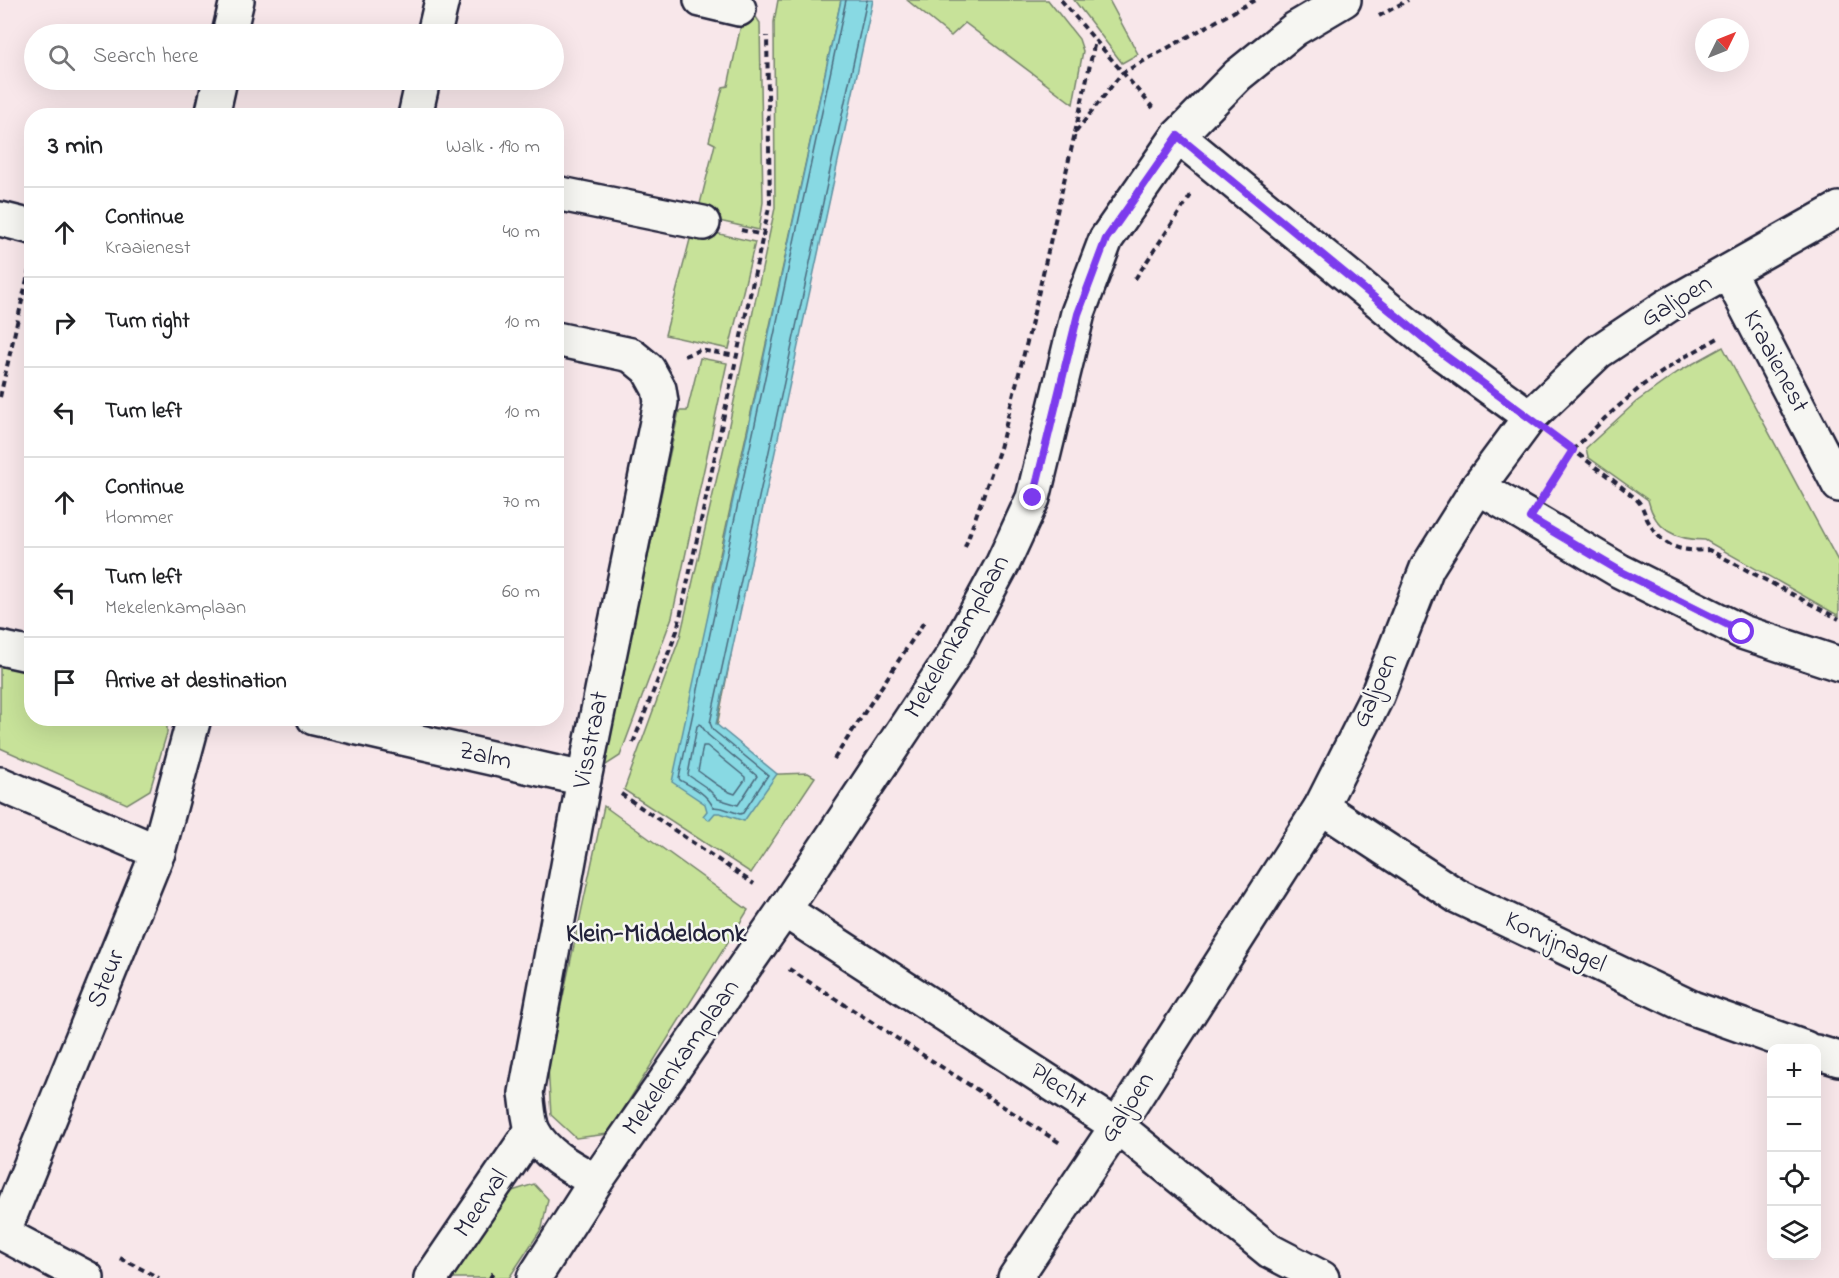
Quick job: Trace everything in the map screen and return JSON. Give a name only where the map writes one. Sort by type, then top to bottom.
[{"type":"street","points":[[231,24],[237,0]]},
{"type":"street","points":[[436,24],[442,0]]},
{"type":"street","points":[[701,0],[739,9]]},
{"type":"street","name":"Mekelenkamplaan","points":[[534,1278],[596,1181],[784,909],[952,657],[1003,563],[1033,498],[1078,314],[1106,239],[1178,136],[1238,75],[1295,29],[1344,0]]},
{"type":"street","points":[[214,108],[218,90]]},
{"type":"street","points":[[417,108],[421,90]]},
{"type":"street","points":[[1178,136],[1443,354],[1530,417]]},
{"type":"street","points":[[564,195],[703,223]]},
{"type":"street","name":"Galjoen","points":[[1015,1278],[1117,1126],[1320,807],[1377,696],[1427,568],[1478,487],[1530,417],[1598,352],[1667,306],[1839,209]]},
{"type":"street","points":[[0,219],[24,225]]},
{"type":"street","name":"Kraaienest","points":[[1728,272],[1839,484]]},
{"type":"street","name":"Visstraat","points":[[532,1130],[526,1093],[584,779],[661,402],[659,389],[648,369],[632,355],[564,341]]},
{"type":"street","points":[[1478,487],[1620,571],[1742,632],[1839,664]]},
{"type":"street","points":[[0,648],[24,653]]},
{"type":"street","name":"Steur","points":[[2,1233],[158,852],[192,726]]},
{"type":"street","name":"Zalm","points":[[349,726],[584,779]]},
{"type":"street","points":[[0,784],[158,852]]},
{"type":"street","name":"Korvijnagel","points":[[1320,807],[1457,896],[1692,1008],[1794,1044]]},
{"type":"street","name":"Plecht","points":[[784,909],[1117,1126],[1270,1251],[1322,1278]]},
{"type":"street","points":[[1821,1054],[1839,1059]]},
{"type":"street","points":[[532,1130],[563,1163],[596,1181]]},
{"type":"street","name":"Meerval","points":[[431,1278],[532,1130]]},
{"type":"street","points":[[2,1233],[87,1278]]},
{"type":"path","points":[[1060,0],[1178,136]]},
{"type":"path","points":[[1075,133],[1122,73],[1255,0]]},
{"type":"path","points":[[631,748],[677,631],[770,203],[767,27]]},
{"type":"path","points":[[961,557],[1000,448],[1030,330],[1095,41]]},
{"type":"path","points":[[0,397],[24,294]]},
{"type":"path","points":[[1530,518],[1573,450],[1605,418],[1643,385],[1683,358],[1752,319]]},
{"type":"path","points":[[700,350],[736,356]]},
{"type":"path","points":[[1530,417],[1639,501],[1655,532],[1666,543],[1678,549],[1709,550],[1839,620]]},
{"type":"path","points":[[829,766],[924,621]]},
{"type":"path","points":[[584,779],[615,790],[753,883],[784,909]]},
{"type":"path","points":[[747,892],[753,883]]},
{"type":"path","points":[[786,967],[1092,1164]]},
{"type":"path","points":[[489,1278],[496,1268]]},
{"type":"green space","points":[[778,0],[841,0],[713,587],[716,724],[731,655],[707,777],[808,773],[815,777],[751,873],[624,790],[680,637],[727,434],[775,208],[774,22]]},
{"type":"green space","points":[[907,0],[1048,0],[1079,39],[1083,51],[1073,104],[965,23],[951,36]]},
{"type":"green space","points":[[1074,0],[1109,0],[1138,54],[1122,63]]},
{"type":"green space","points":[[743,15],[756,17],[760,23],[763,202],[759,230],[697,216],[715,144],[709,141],[723,87],[728,86]]},
{"type":"green space","points":[[693,228],[755,242],[729,349],[665,335]]},
{"type":"green space","points":[[1723,347],[1839,563],[1839,616],[1705,540],[1685,538],[1668,531],[1656,519],[1648,500],[1588,457],[1586,448],[1636,402],[1678,372]]},
{"type":"green space","points":[[700,358],[727,363],[672,617],[620,756],[603,767],[679,411],[687,411]]},
{"type":"green space","points":[[0,659],[24,664],[24,726],[167,726],[150,790],[127,804],[0,748]]},
{"type":"green space","points":[[604,806],[748,910],[608,1134],[576,1138],[551,1115],[548,1066]]},
{"type":"green space","points":[[534,1184],[548,1199],[542,1228],[509,1278],[448,1278],[506,1193]]},
{"type":"water","points":[[841,0],[873,0],[716,724],[777,774],[744,821],[720,813],[715,813],[709,820],[703,816],[707,811],[705,804],[672,782]]},
{"type":"district","name":"Klein-Middeldonk","points":[[656,934]]},
{"type":"route","points":[[1033,498],[1078,314],[1106,239],[1178,136],[1443,354],[1573,450],[1530,518],[1620,571],[1742,632]]}]
